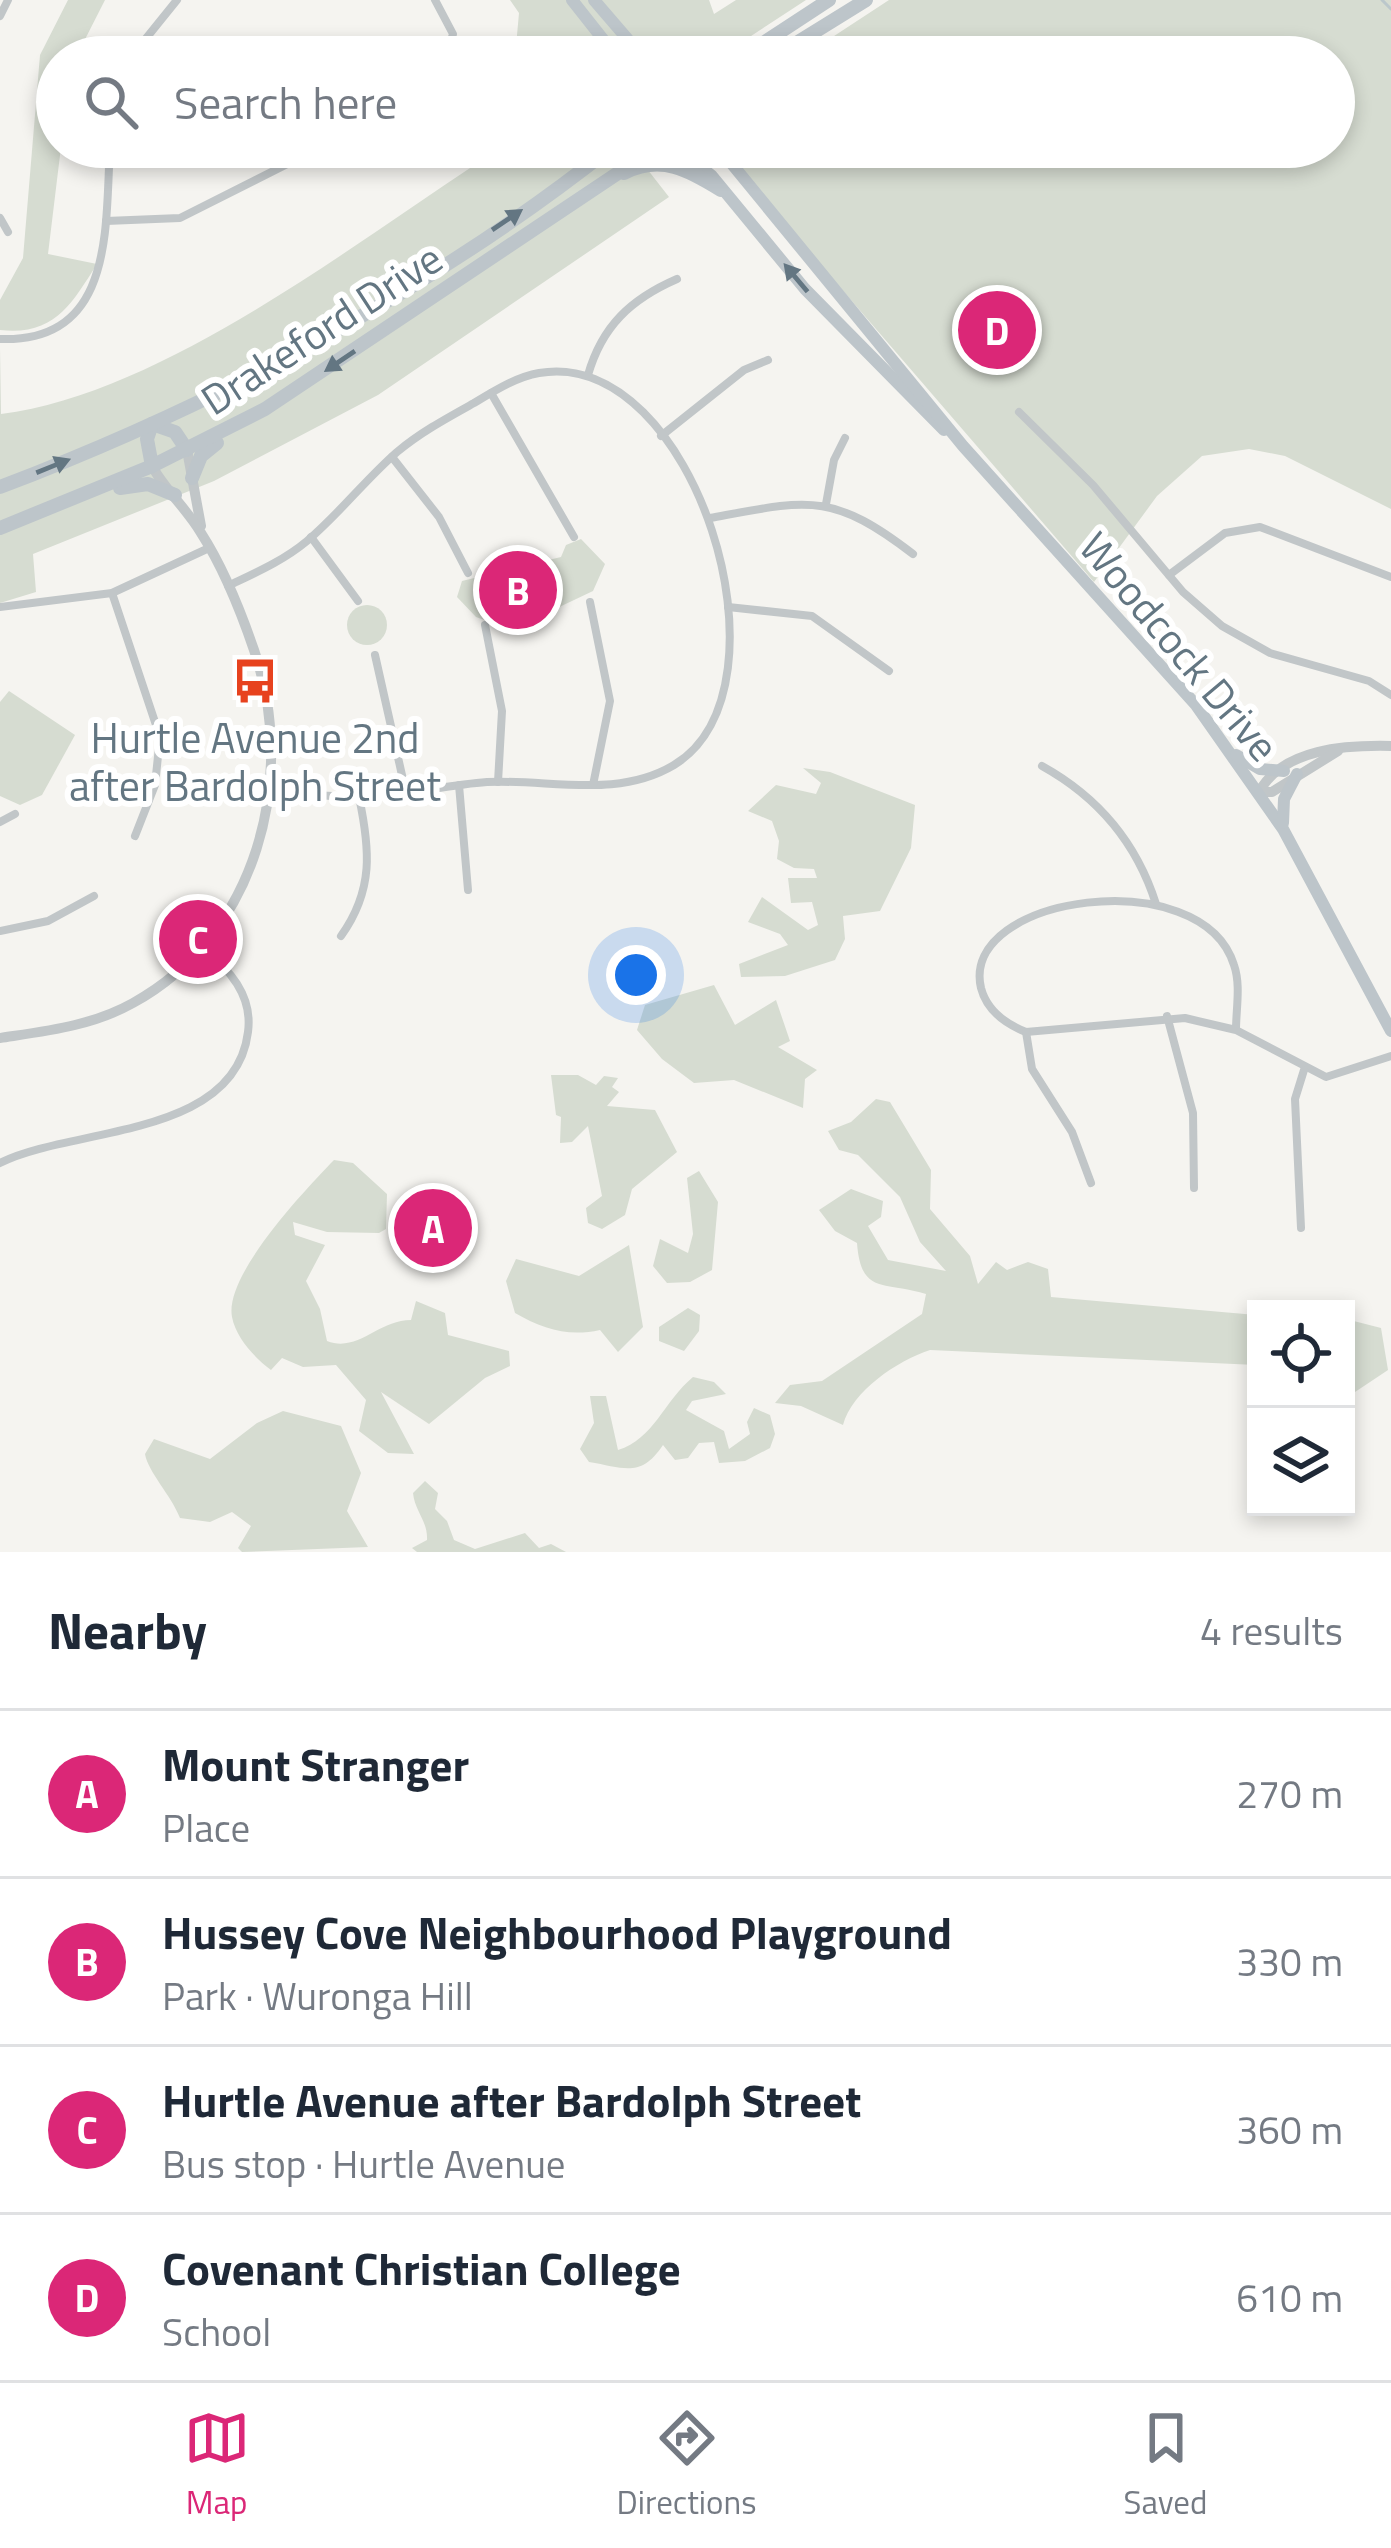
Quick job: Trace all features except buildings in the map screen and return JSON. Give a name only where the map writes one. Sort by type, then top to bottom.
[{"type":"highway","points":[[774,36],[829,0]]},
{"type":"highway","points":[[808,36],[866,0]]},
{"type":"highway","name":"Drakeford Drive","points":[[0,487],[152,424],[323,337],[430,272],[581,168]]},
{"type":"highway","name":"Drakeford Drive","points":[[0,528],[188,450],[265,410],[621,168]]},
{"type":"highway","points":[[597,182],[609,182],[634,168]]},
{"type":"highway","points":[[678,168],[722,190]]},
{"type":"highway","points":[[192,478],[208,449],[265,410]]},
{"type":"highway","points":[[152,466],[147,439],[152,424],[175,432],[188,450]]},
{"type":"highway","points":[[70,502],[130,484],[148,484],[175,495]]},
{"type":"main road","points":[[572,0],[600,36]]},
{"type":"main road","points":[[594,0],[625,36]]},
{"type":"main road","name":"Woodcock Drive","points":[[704,168],[820,306],[963,446]]},
{"type":"main road","name":"Woodcock Drive","points":[[735,168],[963,446],[1141,641],[1230,751],[1283,829],[1391,1031]]},
{"type":"main road","points":[[1230,751],[1260,769],[1290,772],[1283,829]]},
{"type":"street","points":[[0,16],[8,0]]},
{"type":"street","points":[[148,36],[177,0]]},
{"type":"street","points":[[435,0],[452,36]]},
{"type":"street","points":[[0,339],[40,334],[79,309],[102,263],[109,168]]},
{"type":"street","points":[[106,221],[180,218],[279,168]]},
{"type":"street","points":[[0,218],[8,232]]},
{"type":"street","points":[[588,375],[609,326],[652,290],[677,279]]},
{"type":"street","points":[[661,436],[744,370],[768,360]]},
{"type":"street","points":[[227,587],[311,538],[392,457],[491,393],[537,373],[588,375],[631,398],[661,436],[710,518],[722,551],[728,607],[724,687],[714,721],[696,747],[648,777],[593,785],[498,782],[358,797],[270,792]]},
{"type":"street","points":[[491,393],[574,537]]},
{"type":"street","points":[[1019,412],[1093,485],[1201,610],[1245,641],[1297,663],[1369,681],[1391,695]]},
{"type":"street","points":[[826,504],[834,460],[844,438]]},
{"type":"street","points":[[188,450],[206,542]]},
{"type":"street","points":[[392,457],[439,517],[468,573]]},
{"type":"street","points":[[0,1038],[66,1028],[119,1010],[164,983],[202,947],[250,868],[270,792],[273,742],[266,694],[206,542],[152,466]]},
{"type":"street","points":[[710,518],[784,505],[826,504],[872,522],[913,554]]},
{"type":"street","points":[[1169,575],[1225,533],[1260,527],[1391,577]]},
{"type":"street","points":[[311,538],[358,601]]},
{"type":"street","points":[[0,607],[112,593],[206,542]]},
{"type":"street","points":[[112,593],[160,737],[155,784],[136,836]]},
{"type":"street","points":[[590,602],[610,701],[593,785]]},
{"type":"street","points":[[728,607],[812,616],[889,671]]},
{"type":"street","points":[[485,626],[502,711],[498,782]]},
{"type":"street","points":[[376,655],[406,793]]},
{"type":"street","points":[[1259,793],[1272,792],[1290,772],[1346,747],[1391,746]]},
{"type":"street","points":[[1042,766],[1066,779],[1126,838],[1140,857],[1156,904]]},
{"type":"street","points":[[459,785],[468,890]]},
{"type":"street","points":[[341,936],[367,881],[368,841],[358,797]]},
{"type":"street","points":[[0,821],[15,814]]},
{"type":"street","points":[[0,931],[48,921],[94,896]]},
{"type":"street","points":[[1236,1030],[1237,977],[1227,948],[1197,918],[1156,904],[1072,904],[1029,919],[996,941],[982,964],[982,989],[994,1012],[1026,1031],[1167,1016],[1236,1030],[1304,1070],[1338,1077],[1391,1056]]},
{"type":"street","points":[[0,1163],[40,1147],[150,1124],[221,1083],[244,1048],[247,1008],[233,977],[202,947]]},
{"type":"street","points":[[1167,1016],[1193,1113],[1194,1188]]},
{"type":"street","points":[[1026,1031],[1031,1069],[1072,1132],[1091,1183]]},
{"type":"street","points":[[1301,1228],[1295,1099],[1304,1070]]},
{"type":"shaded area","points":[[68,0],[105,0],[87,36],[50,36]]},
{"type":"shaded area","points":[[510,0],[709,0],[714,14],[736,0],[806,0],[751,36],[517,36],[519,13]]},
{"type":"shaded area","points":[[889,0],[1391,0],[1391,509],[1285,456],[1249,449],[1202,456],[1157,496],[1094,582],[741,168],[1355,168],[1355,36],[834,36]]},
{"type":"shaded area","points":[[36,103],[36,168],[58,168],[48,254],[97,264],[69,304],[48,323],[19,331],[0,330],[0,300],[23,258]]},
{"type":"shaded area","points":[[470,168],[646,168],[669,197],[378,395],[214,481],[33,554],[36,592],[0,603],[0,348],[1,414],[61,401],[123,379],[186,349],[309,276]]},
{"type":"shaded area","points":[[581,539],[605,564],[593,591],[553,610],[493,623],[476,617],[457,597],[462,581],[561,557],[566,545]]},
{"type":"shaded area","points":[[367,605],[381,611],[387,625],[381,639],[367,645],[353,639],[347,625],[353,611]]},
{"type":"shaded area","points":[[9,691],[75,735],[42,795],[20,805],[0,796],[0,702]]},
{"type":"shaded area","points":[[803,768],[830,772],[915,805],[911,848],[880,911],[843,916],[845,939],[835,960],[785,976],[741,977],[739,964],[788,945],[780,934],[748,922],[762,897],[808,930],[818,925],[812,902],[791,903],[788,878],[817,878],[814,869],[794,868],[777,859],[779,841],[772,821],[748,811],[776,785],[816,794],[821,783]]},
{"type":"shaded area","points":[[714,985],[735,1025],[776,1000],[790,1041],[778,1047],[817,1070],[805,1079],[803,1108],[734,1080],[694,1083],[662,1059],[637,1030],[645,1005]]},
{"type":"shaded area","points":[[551,1075],[578,1075],[596,1085],[604,1076],[618,1078],[612,1087],[619,1092],[607,1106],[655,1110],[677,1152],[632,1189],[625,1215],[602,1229],[588,1223],[586,1208],[602,1196],[588,1126],[572,1142],[560,1143],[561,1117],[556,1115]]},
{"type":"shaded area","points":[[876,1099],[890,1102],[931,1170],[930,1209],[970,1256],[978,1284],[996,1262],[1007,1270],[1028,1262],[1048,1269],[1051,1297],[1247,1314],[1247,1365],[930,1350],[866,1389],[843,1425],[801,1406],[775,1403],[790,1385],[822,1381],[922,1314],[926,1294],[869,1279],[857,1243],[835,1231],[819,1210],[851,1189],[883,1201],[881,1217],[868,1226],[888,1260],[946,1271],[920,1242],[900,1197],[858,1155],[839,1150],[828,1131],[851,1122]]},
{"type":"shaded area","points":[[334,1160],[353,1163],[387,1194],[386,1229],[379,1233],[327,1232],[293,1222],[295,1235],[325,1245],[306,1281],[320,1309],[327,1341],[349,1343],[411,1320],[416,1301],[445,1313],[448,1335],[509,1351],[510,1366],[485,1378],[429,1424],[381,1392],[414,1454],[388,1453],[359,1431],[366,1400],[336,1365],[303,1367],[282,1358],[271,1370],[247,1347],[232,1317],[233,1299],[253,1257]]},
{"type":"shaded area","points":[[699,1171],[718,1202],[712,1270],[690,1282],[667,1283],[653,1266],[660,1239],[688,1253],[693,1234],[687,1178]]},
{"type":"shaded area","points":[[629,1245],[643,1327],[618,1352],[600,1330],[556,1330],[515,1313],[506,1281],[516,1259],[579,1276]]},
{"type":"shaded area","points":[[688,1308],[700,1315],[699,1331],[684,1351],[659,1341],[659,1327]]},
{"type":"shaded area","points":[[1355,1321],[1381,1328],[1388,1370],[1355,1392]]},
{"type":"shaded area","points":[[693,1377],[714,1382],[726,1394],[692,1401],[686,1410],[724,1431],[729,1449],[750,1434],[747,1422],[754,1408],[770,1415],[775,1434],[770,1448],[745,1461],[719,1463],[714,1442],[699,1443],[688,1458],[675,1460],[663,1445],[647,1462],[631,1468],[589,1462],[580,1449],[594,1423],[590,1396],[606,1396],[618,1450],[641,1437]]},
{"type":"shaded area","points":[[283,1411],[341,1426],[361,1473],[347,1511],[368,1547],[242,1552],[238,1548],[251,1526],[232,1512],[210,1522],[180,1518],[147,1461],[145,1454],[154,1439],[210,1459],[257,1423]]},
{"type":"shaded area","points":[[425,1481],[438,1493],[435,1509],[447,1521],[454,1540],[475,1549],[525,1533],[539,1548],[551,1544],[566,1552],[417,1552],[412,1548],[427,1540],[427,1533],[413,1493]]},
{"type":"waterway","points":[[1382,0],[1391,9]]},
{"type":"place","name":"Covenant Christian College","points":[[997,330]]},
{"type":"place","name":"Hussey Cove Neighbourhood Playground","points":[[518,590]]},
{"type":"place","name":"Hurtle Avenue 2nd after Bardolph Street","points":[[255,681]]},
{"type":"place","name":"Hurtle Avenue after Bardolph Street","points":[[198,939]]},
{"type":"place","name":"Mount Stranger","points":[[433,1228]]}]
